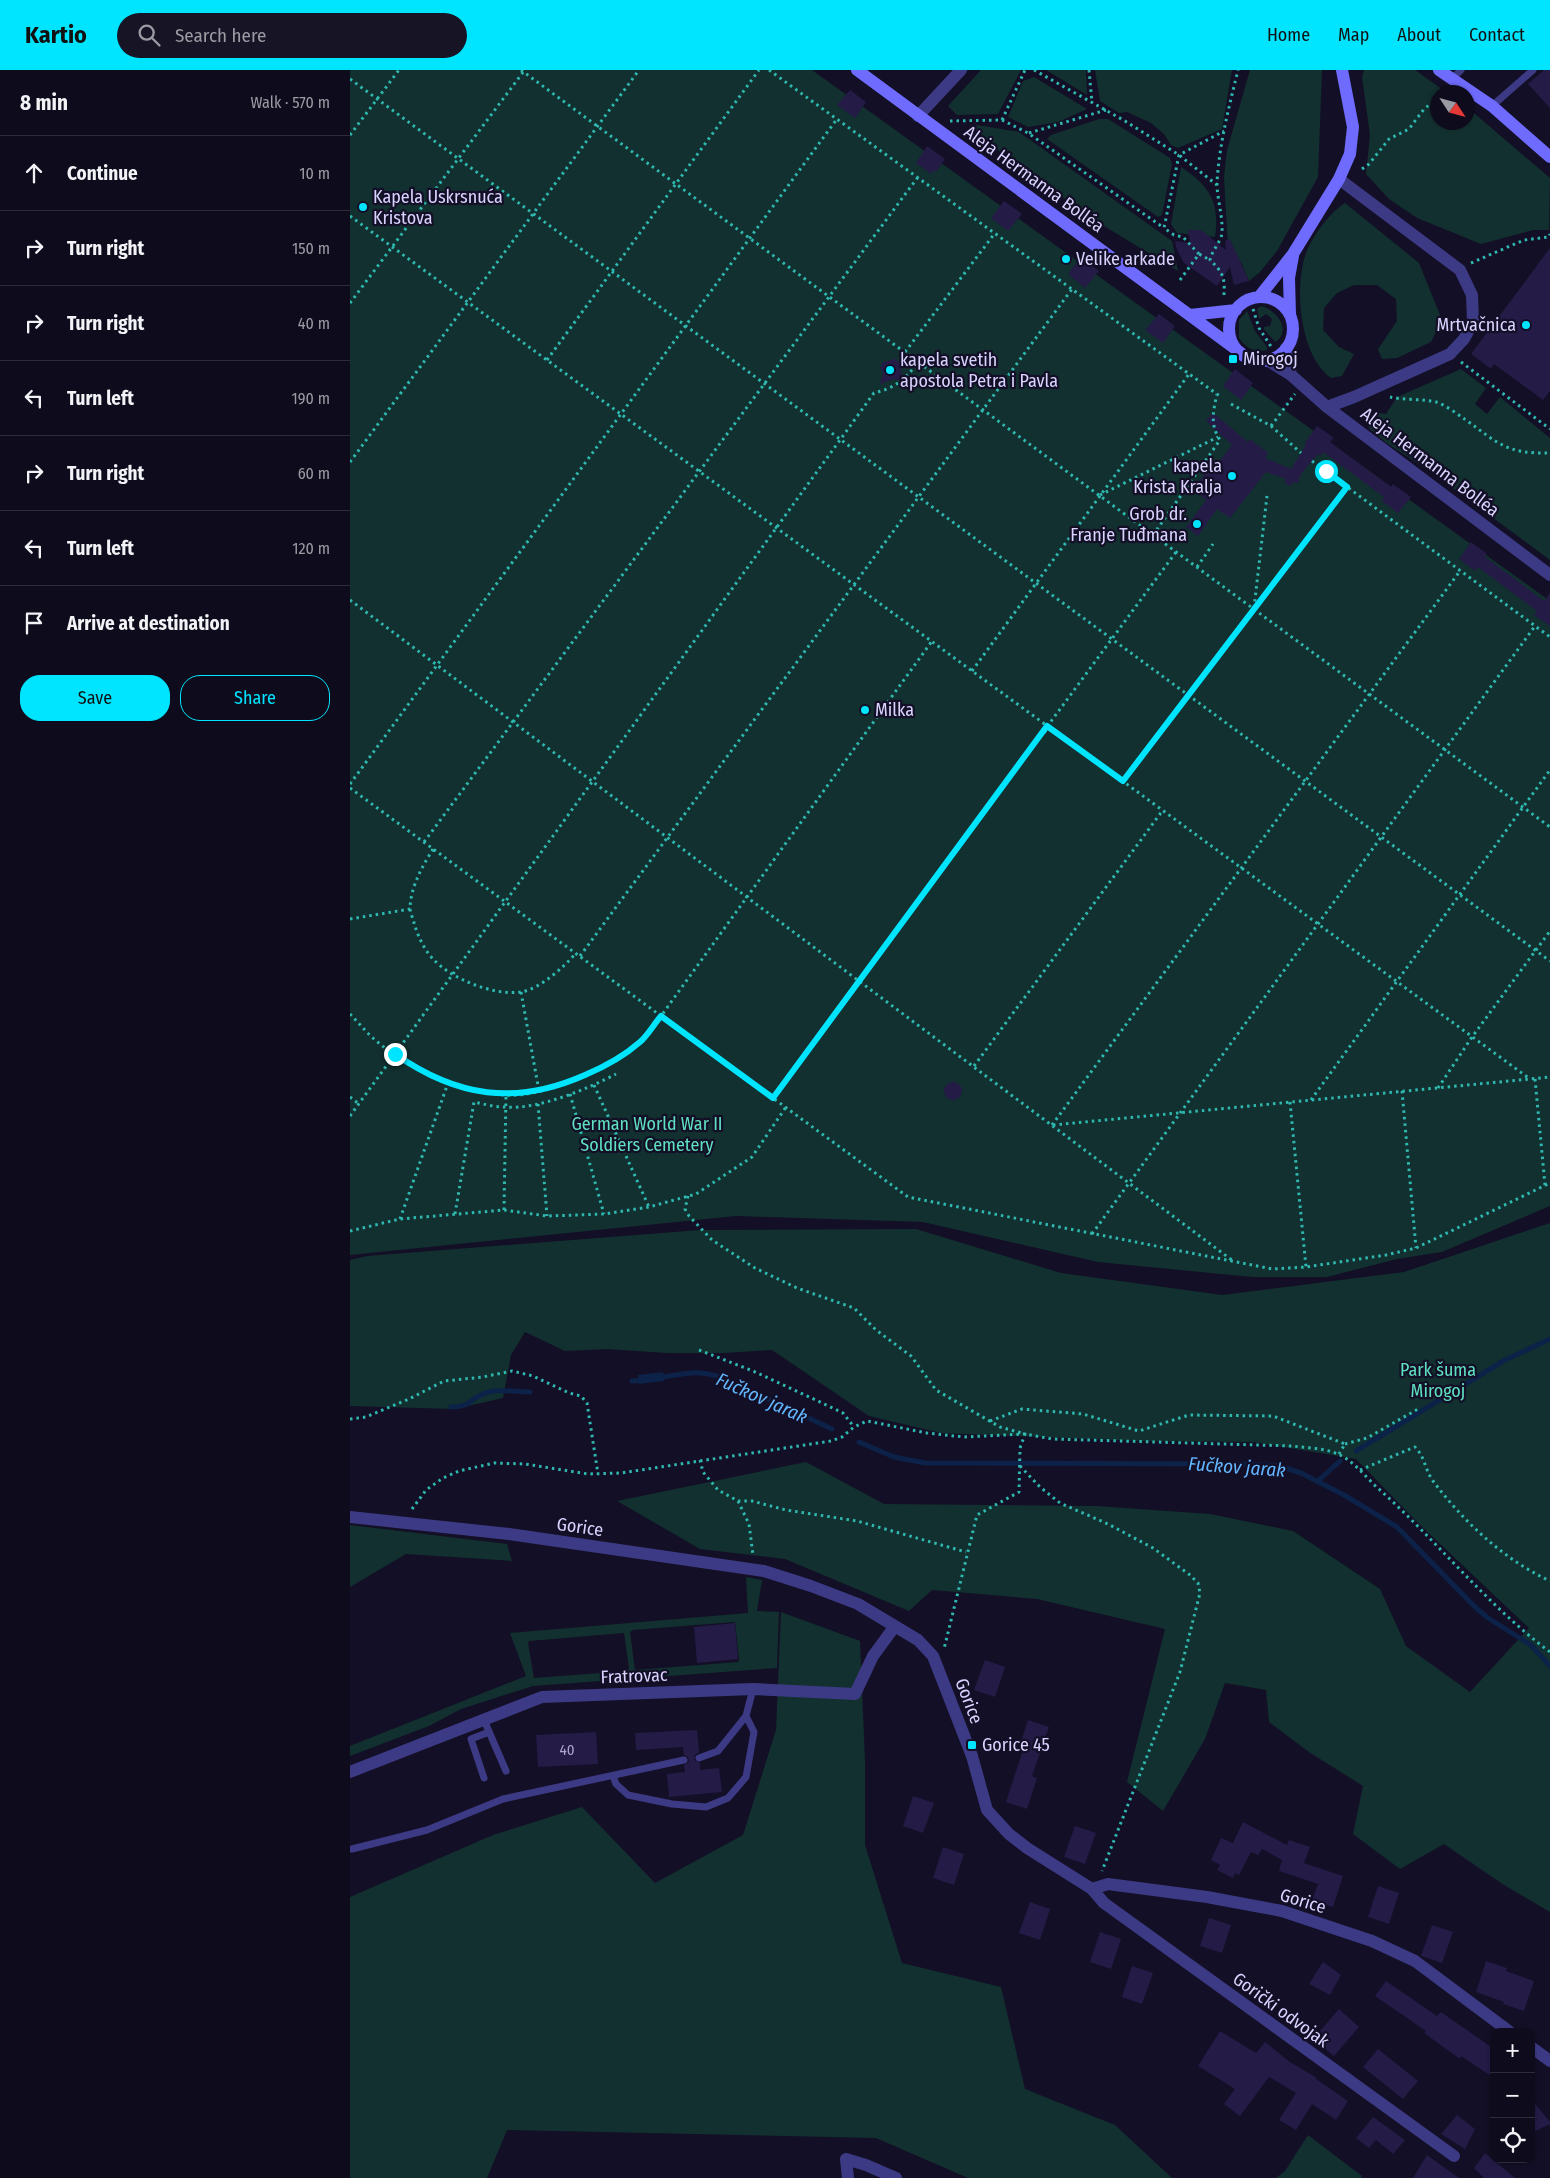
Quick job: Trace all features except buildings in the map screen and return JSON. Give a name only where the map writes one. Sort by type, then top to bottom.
[{"type":"main road","name":"Aleja Hermanna Bolléa","points":[[857,70],[1241,353]]},
{"type":"main road","points":[[1255,302],[1293,254],[1339,179],[1350,154],[1353,127],[1342,70]]},
{"type":"main road","points":[[1439,70],[1456,74],[1550,157]]},
{"type":"main road","points":[[1290,315],[1280,302],[1270,298],[1255,302],[1248,300],[1232,315],[1230,330],[1235,346],[1248,358],[1267,360],[1278,356],[1291,342],[1293,331],[1290,315],[1289,278],[1293,254]]},
{"type":"main road","points":[[1190,315],[1236,310]]},
{"type":"street","points":[[918,116],[961,70]]},
{"type":"street","points":[[1327,407],[1354,398],[1450,354],[1464,339],[1473,322],[1472,295],[1460,270],[1339,179]]},
{"type":"street","points":[[1286,348],[1291,375]]},
{"type":"street","name":"Aleja Hermanna Bolléa","points":[[1267,360],[1291,375],[1327,407],[1550,575]]},
{"type":"street","name":"Gorice","points":[[350,1517],[510,1534],[764,1571],[858,1604],[918,1640],[933,1656],[972,1756],[987,1810],[1009,1834],[1027,1848],[1094,1888],[1108,1884],[1207,1897],[1282,1911],[1372,1941],[1415,1961],[1505,2028]]},
{"type":"street","name":"Fratrovac","points":[[350,1772],[542,1697],[753,1689],[855,1694],[873,1656],[896,1626]]},
{"type":"street","name":"Gorički odvojak","points":[[1094,1888],[1104,1903],[1454,2156]]},
{"type":"street","points":[[1535,2050],[1550,2061]]},
{"type":"street","points":[[848,2178],[846,2159],[896,2178]]},
{"type":"lane","points":[[1492,106],[1533,70]]},
{"type":"lane","points":[[699,1758],[718,1751],[746,1716],[753,1689]]},
{"type":"lane","points":[[613,1776],[616,1784],[628,1795],[672,1804],[706,1807],[728,1798],[746,1777],[754,1732],[746,1716]]},
{"type":"lane","points":[[484,1720],[506,1771]]},
{"type":"lane","points":[[484,1778],[471,1739],[489,1732]]},
{"type":"lane","points":[[352,1849],[427,1830],[503,1799],[684,1760]]},
{"type":"path","points":[[350,134],[399,70]]},
{"type":"path","points":[[350,303],[523,70],[1550,827]]},
{"type":"path","points":[[350,462],[639,70]]},
{"type":"path","points":[[547,360],[759,70]]},
{"type":"path","points":[[769,70],[1221,397]]},
{"type":"path","points":[[1002,120],[1025,70]]},
{"type":"path","points":[[1034,70],[1106,110],[1179,155],[1217,185]]},
{"type":"path","points":[[1089,70],[1092,103]]},
{"type":"path","points":[[1210,260],[1211,253],[1222,235],[1221,209],[1217,185],[1225,130],[1238,70]]},
{"type":"path","points":[[350,79],[1550,961]]},
{"type":"path","points":[[1362,169],[1369,164],[1389,138],[1409,129],[1424,109],[1430,104]]},
{"type":"path","points":[[1028,133],[1106,110]]},
{"type":"path","points":[[837,119],[350,786],[908,1197],[1272,1269],[1306,1267],[1386,1255],[1416,1248],[1550,1183]]},
{"type":"path","points":[[950,122],[955,120],[1002,120],[1028,133],[1174,235],[1183,237],[1199,254],[1222,270],[1225,279],[1224,295]]},
{"type":"path","points":[[1164,228],[1179,155],[1225,130]]},
{"type":"path","points":[[424,842],[918,178]]},
{"type":"path","points":[[350,216],[1530,1079]]},
{"type":"path","points":[[905,352],[995,233]]},
{"type":"path","points":[[1460,270],[1477,259],[1501,249],[1524,240],[1549,237],[1550,234]]},
{"type":"path","points":[[1180,280],[1199,254]]},
{"type":"path","points":[[580,956],[1072,289]]},
{"type":"path","points":[[1255,302],[1259,328],[1273,348]]},
{"type":"path","points":[[1450,354],[1550,429]]},
{"type":"path","points":[[350,1116],[874,393],[890,388],[904,380],[918,362]]},
{"type":"path","points":[[972,671],[1189,374]]},
{"type":"path","points":[[1153,535],[1220,440],[1215,433],[1212,415],[1217,394]]},
{"type":"path","points":[[1389,397],[1406,401],[1436,402],[1456,413],[1501,446],[1526,454],[1550,453]]},
{"type":"path","points":[[1231,404],[1271,426],[1301,453]]},
{"type":"path","points":[[1100,496],[1218,437]]},
{"type":"path","points":[[1312,460],[1550,637]]},
{"type":"path","points":[[1123,781],[1347,487]]},
{"type":"path","points":[[1254,609],[1267,496]]},
{"type":"path","points":[[1196,567],[1213,544]]},
{"type":"path","points":[[773,1098],[1044,731],[1049,727],[1176,552]]},
{"type":"path","points":[[1052,1125],[1460,571]]},
{"type":"path","points":[[350,600],[1234,1261]]},
{"type":"path","points":[[1092,1234],[1534,626]]},
{"type":"path","points":[[350,1014],[374,1039],[428,1074],[448,1083],[506,1095],[539,1091],[568,1083],[608,1064],[640,1042],[661,1016],[932,641]]},
{"type":"path","points":[[1311,1100],[1550,770]]},
{"type":"path","points":[[974,1066],[1163,810]]},
{"type":"path","points":[[433,848],[417,876],[410,909],[418,936],[428,952],[434,960],[453,974],[467,982],[490,990],[521,992],[564,968],[576,953]]},
{"type":"path","points":[[350,919],[410,909]]},
{"type":"path","points":[[1438,1088],[1472,1037],[1550,931]]},
{"type":"path","points":[[521,992],[539,1091]]},
{"type":"path","points":[[455,1214],[474,1102],[506,1108],[538,1104],[594,1085],[616,1074]]},
{"type":"path","points":[[1052,1125],[1550,1077]]},
{"type":"path","points":[[1535,1079],[1545,1185]]},
{"type":"path","points":[[400,1218],[448,1083]]},
{"type":"path","points":[[594,1085],[649,1207]]},
{"type":"path","points":[[1402,1092],[1416,1248]]},
{"type":"path","points":[[570,1094],[604,1214]]},
{"type":"path","points":[[504,1210],[506,1095]]},
{"type":"path","points":[[350,1097],[359,1104]]},
{"type":"path","points":[[1290,1102],[1306,1267]]},
{"type":"path","points":[[538,1104],[547,1216]]},
{"type":"path","points":[[350,1231],[400,1218],[504,1210],[547,1216],[604,1214],[649,1207],[696,1194],[752,1157],[786,1107]]},
{"type":"path","points":[[688,1196],[685,1209],[689,1216],[712,1240],[754,1268],[797,1288],[854,1308],[876,1330],[911,1356],[936,1390],[1000,1427],[1052,1439],[1292,1446],[1339,1454],[1360,1470],[1402,1510],[1514,1624],[1550,1652]]},
{"type":"path","points":[[699,1350],[753,1371],[818,1401],[842,1413],[854,1426]]},
{"type":"path","points":[[350,1419],[366,1416],[409,1399],[444,1381],[483,1377],[512,1371],[533,1376],[569,1393],[581,1396],[587,1403],[598,1474]]},
{"type":"path","points":[[990,1421],[1022,1409],[1082,1414],[1138,1431],[1189,1414],[1273,1416],[1345,1444],[1367,1438],[1418,1409]]},
{"type":"path","points":[[404,1523],[426,1490],[443,1478],[459,1470],[494,1462],[525,1464],[588,1474],[621,1472],[831,1441],[842,1437],[854,1426],[867,1421],[927,1433],[964,1437],[1025,1434]]},
{"type":"path","points":[[943,1655],[966,1552],[977,1515],[1019,1492],[1020,1448],[1025,1434]]},
{"type":"path","points":[[1339,1454],[1345,1444]]},
{"type":"path","points":[[1360,1470],[1415,1447],[1422,1454],[1432,1478],[1462,1517],[1509,1558],[1550,1581]]},
{"type":"path","points":[[700,1460],[704,1472],[718,1490],[738,1501],[752,1501],[786,1510],[857,1521],[966,1552]]},
{"type":"path","points":[[1020,1466],[1040,1487],[1060,1503],[1108,1524],[1154,1548],[1190,1575],[1198,1583],[1200,1593],[1180,1672],[1094,1888]]},
{"type":"path","points":[[738,1501],[749,1524],[753,1551],[751,1570]]},
{"type":"green space","name":"German World War II Soldiers Cemetery","points":[[350,70],[812,70],[1550,601],[1550,1206],[1442,1252],[1397,1259],[1327,1277],[1252,1277],[1098,1262],[923,1222],[736,1216],[350,1255]]},
{"type":"green space","points":[[981,70],[1021,70],[998,114],[957,115],[948,106]]},
{"type":"green space","points":[[1046,70],[1086,70],[1087,95]]},
{"type":"green space","points":[[1095,70],[1232,70],[1222,129],[1178,148],[1171,145],[1164,134],[1151,123],[1127,112],[1119,113],[1100,101]]},
{"type":"green space","points":[[1250,70],[1322,70],[1318,177],[1277,251],[1260,272],[1249,281],[1241,262],[1228,248],[1224,177],[1227,150]]},
{"type":"green space","points":[[1364,70],[1415,70],[1436,85],[1430,85],[1430,130],[1475,130],[1475,114],[1550,178],[1549,230],[1533,230],[1481,244],[1417,218],[1389,199],[1366,174],[1370,135],[1362,77]]},
{"type":"green space","points":[[1034,77],[1087,109],[1058,122],[1028,127],[1008,117],[1023,81]]},
{"type":"green space","points":[[1099,119],[1108,119],[1170,158],[1172,164],[1162,215],[1158,217],[1047,139],[1051,135]]},
{"type":"green space","points":[[977,125],[1019,132],[1172,241],[1178,271],[1104,226],[1052,190],[971,130]]},
{"type":"green space","points":[[1181,167],[1199,181],[1211,196],[1216,214],[1215,237],[1177,233],[1171,224]]},
{"type":"green space","points":[[1345,203],[1419,263],[1442,320],[1431,342],[1397,358],[1382,359],[1378,349],[1397,321],[1396,299],[1377,285],[1354,285],[1337,293],[1324,308],[1323,330],[1339,347],[1354,354],[1342,376],[1331,378],[1320,367],[1311,352],[1305,334],[1301,315],[1301,276],[1304,258],[1313,238],[1330,216]]},
{"type":"green space","points":[[1261,306],[1272,311],[1280,321],[1283,332],[1275,342],[1264,329],[1264,327],[1270,326],[1272,319],[1266,314],[1259,319],[1257,309]]},
{"type":"green space","points":[[1247,311],[1255,331],[1267,347],[1267,350],[1258,351],[1251,349],[1244,345],[1239,338],[1239,320]]},
{"type":"green space","points":[[1461,369],[1486,388],[1475,404],[1487,414],[1500,397],[1550,438],[1550,560],[1431,472],[1385,442],[1370,429],[1366,422],[1366,416],[1374,412],[1386,414],[1397,397]]},
{"type":"green space","name":"Park šuma Mirogoj","points":[[1550,1223],[1550,1912],[1504,1885],[1444,1844],[1400,1869],[1353,1834],[1363,1786],[1309,1752],[1269,1722],[1266,1690],[1225,1683],[1205,1739],[1163,1811],[1127,1782],[1165,1629],[1037,1599],[932,1590],[909,1611],[785,1559],[700,1549],[617,1501],[806,1462],[884,1504],[1097,1506],[1210,1514],[1293,1531],[1380,1589],[1406,1646],[1470,1692],[1529,1628],[1419,1524],[1356,1459],[1254,1442],[1140,1441],[941,1433],[869,1416],[772,1350],[723,1353],[667,1353],[607,1349],[565,1351],[525,1332],[511,1355],[503,1398],[455,1409],[350,1406],[350,1260],[367,1256],[700,1230],[916,1229],[1061,1273],[1222,1295],[1404,1272]]},
{"type":"green space","points":[[350,1525],[507,1544],[512,1561],[406,1554],[350,1587]]},
{"type":"green space","points":[[746,1577],[762,1580],[757,1611],[779,1612],[777,1668],[533,1686],[461,1709],[429,1726],[350,1756],[350,1746],[526,1676],[510,1633],[748,1613]],"holes":[[[735,1622],[738,1662],[635,1670],[630,1632],[633,1630]],[[624,1633],[629,1668],[627,1671],[534,1678],[529,1641]]]},
{"type":"green space","points":[[781,1612],[860,1641],[865,1760],[865,1845],[902,1963],[1001,1987],[1025,2089],[1115,2125],[1172,2178],[968,2178],[876,2138],[507,2130],[487,2178],[350,2178],[350,1897],[493,1835],[582,1807],[655,1883],[743,1835],[776,1730]]},
{"type":"green space","points":[[1308,2135],[1362,2176],[1361,2178],[1276,2178],[1285,2171]]},
{"type":"water","points":[[663,1372],[664,1381],[639,1384],[638,1375]]},
{"type":"waterway","points":[[1356,1451],[1505,1360],[1550,1339]]},
{"type":"waterway","name":"Fučkov jarak","points":[[658,1378],[696,1373],[721,1377],[832,1429]]},
{"type":"waterway","name":"Fučkov jarak","points":[[632,1381],[644,1380]]},
{"type":"waterway","name":"Fučkov jarak","points":[[451,1407],[462,1406],[488,1392],[530,1392]]},
{"type":"waterway","name":"Fučkov jarak","points":[[859,1442],[894,1457],[925,1463],[1243,1464],[1279,1466],[1301,1473],[1344,1495],[1397,1527],[1475,1607],[1488,1618],[1531,1645],[1550,1666]]},
{"type":"waterway","points":[[1318,1481],[1340,1461]]},
{"type":"place","name":"Kapela Uskrsnuća Kristova","points":[[363,207]]},
{"type":"place","name":"Velike arkade","points":[[1066,259]]},
{"type":"place","name":"Mrtvačnica","points":[[1526,325]]},
{"type":"place","name":"Mirogoj","points":[[1233,359]]},
{"type":"place","name":"kapela svetih apostola Petra i Pavla","points":[[890,370]]},
{"type":"place","name":"kapela Krista Kralja","points":[[1232,476]]},
{"type":"place","name":"Grob dr. Franje Tuđmana","points":[[1197,524]]},
{"type":"place","name":"Milka","points":[[865,710]]},
{"type":"place","name":"Gorice 45","points":[[972,1745]]},
{"type":"route","points":[[395,1054],[406,1062],[448,1083],[506,1095],[539,1091],[568,1083],[608,1064],[640,1042],[661,1016],[773,1098],[1047,726],[1123,781],[1347,487],[1326,471]]}]
